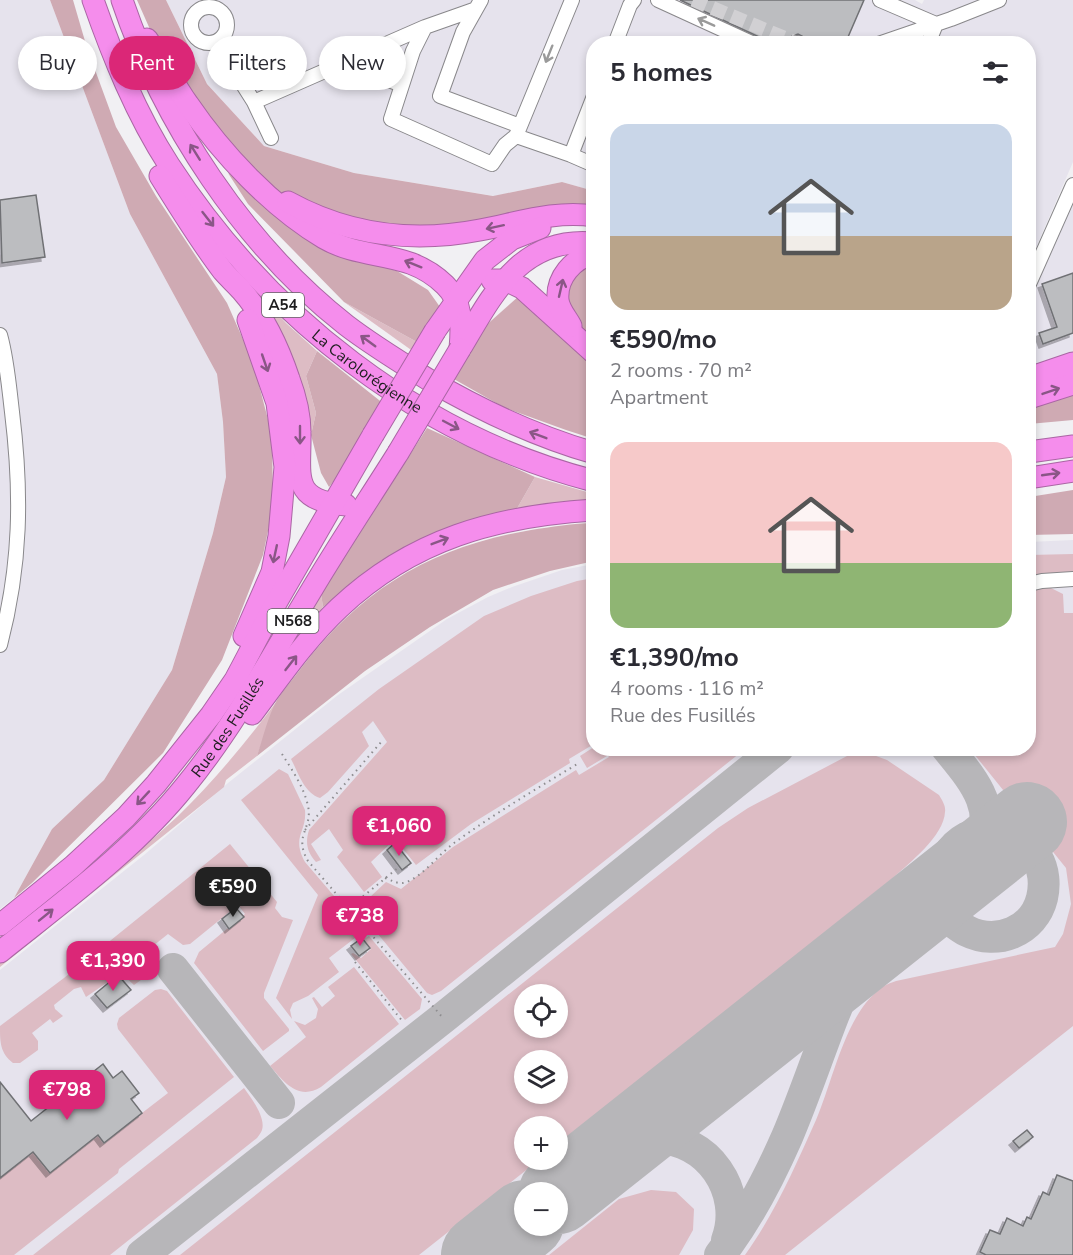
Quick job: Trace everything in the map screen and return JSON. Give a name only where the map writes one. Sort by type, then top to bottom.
[{"type":"highway","points":[[93,1],[91,28],[117,99],[134,133],[185,216],[224,271],[243,291],[276,346],[289,377],[296,402],[301,430],[299,465],[301,483],[311,496],[334,504],[352,506],[367,502]]},
{"type":"highway","name":"La Carolorégienne","points":[[93,1],[118,68],[140,115],[168,164],[202,213],[241,261],[283,304],[328,344],[376,381],[446,423],[500,450],[555,471],[586,480]]},
{"type":"highway","points":[[123,5],[164,62],[187,102],[214,140],[232,161],[280,207],[326,239],[355,250],[415,263],[433,274],[459,297],[462,325],[460,349]]},
{"type":"highway","name":"La Carolorégienne","points":[[123,5],[167,104],[192,150],[231,205],[300,284],[345,324],[389,356],[461,399],[510,424],[586,451]]},
{"type":"highway","points":[[256,183],[292,204],[334,223],[399,237],[438,237],[546,216],[586,216]]},
{"type":"highway","name":"N568","points":[[459,297],[485,261],[512,239],[542,227],[586,223]]},
{"type":"highway","name":"N568","points":[[460,349],[492,296],[519,266],[536,253],[553,245],[575,241],[586,242]]},
{"type":"highway","points":[[574,336],[558,301],[559,288],[566,271],[576,261],[586,257]]},
{"type":"highway","points":[[181,753],[242,640],[272,572],[284,495],[285,467],[277,403],[252,325],[224,271]]},
{"type":"highway","points":[[459,297],[473,286],[487,281],[505,280],[522,288],[586,346]]},
{"type":"highway","name":"Rue des Fusillés","points":[[0,925],[100,842],[156,784],[235,680],[295,568],[435,331],[459,297]]},
{"type":"highway","name":"Rue des Fusillés","points":[[0,952],[114,858],[185,787],[232,722],[460,349]]},
{"type":"highway","points":[[1036,376],[1073,363]]},
{"type":"highway","points":[[1036,396],[1073,384]]},
{"type":"highway","points":[[1036,451],[1073,446]]},
{"type":"highway","points":[[1036,476],[1073,471]]},
{"type":"highway","points":[[185,787],[234,737],[292,661],[339,608],[369,582],[400,560],[434,543],[481,527],[516,519],[586,511]]},
{"type":"street","points":[[400,90],[391,119],[492,164],[518,131],[572,0]]},
{"type":"street","points":[[622,36],[630,5],[634,0]]},
{"type":"street","points":[[658,0],[737,36]]},
{"type":"street","points":[[880,0],[936,24]]},
{"type":"street","points":[[901,36],[999,0]]},
{"type":"street","points":[[478,5],[463,32],[440,96],[586,162]]},
{"type":"street","points":[[404,36],[478,5]]},
{"type":"street","points":[[207,43],[194,35],[190,23],[192,6],[200,9],[212,7],[222,12],[227,23],[223,36]]},
{"type":"street","points":[[931,36],[936,24]]},
{"type":"street","points":[[406,73],[424,27]]},
{"type":"street","points":[[254,102],[319,74]]},
{"type":"street","points":[[246,90],[271,138]]},
{"type":"street","points":[[571,155],[586,124]]},
{"type":"street","points":[[1036,268],[1073,185]]},
{"type":"street","points":[[0,335],[5,395],[15,435],[19,511],[15,576],[0,645]]},
{"type":"street","points":[[1036,583],[1073,579]]},
{"type":"path","points":[[305,831],[382,741]]},
{"type":"path","points":[[282,754],[298,781],[308,806],[308,821],[301,840],[302,851],[308,861],[442,1018]]},
{"type":"path","points":[[385,878],[399,884],[406,882],[421,872],[451,845],[504,808],[579,763]]},
{"type":"path","points":[[349,908],[399,867]]},
{"type":"path","points":[[355,962],[403,1022]]},
{"type":"shaded area","points":[[0,0],[50,0],[63,36],[18,36],[18,90],[84,90],[130,214],[217,374],[226,477],[213,533],[172,670],[104,780],[52,829],[14,898],[0,909]]},
{"type":"shaded area","points":[[50,0],[73,0],[84,36],[63,36]]},
{"type":"shaded area","points":[[137,0],[166,0],[184,36],[153,36]]},
{"type":"shaded area","points":[[166,0],[915,0],[922,4],[924,0],[1073,0],[1073,162],[1036,248],[1036,36],[586,36],[586,189],[562,182],[494,196],[354,173],[264,146],[213,90],[307,90],[307,36],[207,36],[207,84],[195,59],[195,36],[184,36]]},
{"type":"shaded area","points":[[195,59],[207,84],[207,90],[213,90],[264,146],[354,173],[493,196],[562,182],[586,189],[586,210],[365,236],[268,190],[185,90],[195,90]]},
{"type":"shaded area","points":[[97,75],[116,127],[156,196],[227,303],[253,362],[272,435],[273,507],[263,555],[222,660],[163,753],[32,883],[14,898],[52,829],[104,780],[172,670],[213,533],[226,477],[217,374],[130,214],[84,90],[97,90]]},
{"type":"shaded area","points":[[228,173],[348,257],[397,271],[428,290],[440,307],[417,342],[344,302],[248,204]]},
{"type":"shaded area","points":[[1073,205],[1073,362],[1062,367],[1036,365],[1036,279]]},
{"type":"shaded area","points":[[586,266],[586,344],[577,338],[566,291],[570,275]]},
{"type":"shaded area","points":[[251,285],[286,323],[317,351],[306,376],[316,413],[311,435],[300,378],[284,338]]},
{"type":"shaded area","points":[[519,296],[586,356],[586,436],[505,408],[452,378],[483,328]]},
{"type":"shaded area","points":[[344,302],[417,342],[414,352]]},
{"type":"shaded area","points":[[317,351],[384,404],[347,465],[329,487],[321,473],[311,435],[316,413],[306,376]]},
{"type":"shaded area","points":[[1073,394],[1073,420],[1036,423],[1036,405]]},
{"type":"shaded area","points":[[427,428],[535,477],[515,512],[360,578],[323,607],[321,594]]},
{"type":"shaded area","points":[[535,477],[586,492],[586,504],[515,512]]},
{"type":"shaded area","points":[[1073,490],[1073,534],[1036,535],[1036,496]]},
{"type":"shaded area","points":[[586,523],[586,563],[550,571],[493,590],[430,627],[365,671],[257,756],[277,700],[325,639],[375,593],[402,575],[462,547],[531,530]]},
{"type":"shaded area","points":[[1073,540],[1073,1255],[0,1255],[0,970],[338,695],[447,619],[512,587],[562,570],[586,566],[586,756],[1036,756],[1036,542]]},
{"type":"shaded area","points":[[1073,554],[1073,576],[1036,579],[1036,555]]},
{"type":"shaded area","points":[[586,579],[586,749],[569,759],[570,763],[471,824],[416,865],[395,839],[371,862],[382,877],[364,892],[337,857],[343,850],[329,829],[311,844],[321,860],[316,862],[308,847],[309,830],[387,742],[373,721],[362,732],[369,746],[320,798],[306,787],[291,759],[379,689],[484,616],[531,596]]},
{"type":"shaded area","points":[[1049,587],[1063,594],[1064,613],[1073,613],[1073,1026],[785,1255],[745,1255],[766,1223],[792,1172],[816,1120],[841,1050],[868,1000],[882,988],[896,981],[1055,947],[1063,934],[1071,904],[1066,868],[976,756],[1036,756],[1036,589]]},
{"type":"shaded area","points":[[321,594],[323,607],[278,665],[292,639]]},
{"type":"shaded area","points":[[277,701],[257,756],[226,780],[224,787],[0,967],[0,962],[113,872],[178,816],[230,760]]},
{"type":"shaded area","points":[[586,752],[586,756],[607,756],[587,768],[580,756]]},
{"type":"shaded area","points":[[736,756],[441,991],[432,995],[427,993],[377,933],[380,910],[369,898],[386,882],[401,889],[453,847],[576,770],[579,775],[609,757]]},
{"type":"shaded area","points":[[847,756],[876,756],[887,760],[939,795],[945,812],[939,830],[932,839],[893,878],[568,1137],[568,1116],[514,1116],[514,1170],[526,1170],[419,1255],[180,1255],[514,990],[514,1038],[568,1038],[568,984],[521,984],[718,828],[748,808]]},
{"type":"shaded area","points":[[279,769],[288,774],[305,810],[299,846],[305,862],[364,931],[329,958],[339,972],[308,996],[293,1003],[290,1010],[292,1019],[276,998],[318,895],[241,800]]},
{"type":"shaded area","points":[[230,844],[277,902],[275,908],[282,917],[293,920],[264,993],[264,998],[289,1031],[263,1051],[194,963],[199,952],[245,914],[238,905],[190,944],[183,945],[168,934],[143,954],[150,969],[144,978],[134,985],[121,973],[86,997],[81,987],[74,989],[54,1005],[63,1016],[53,1023],[50,1019],[32,1033],[38,1041],[38,1050],[20,1063],[13,1063],[5,1055],[0,1037],[0,1026],[64,978]]},
{"type":"shaded area","points":[[369,936],[422,999],[420,1009],[405,1020],[351,954],[361,958],[371,949],[364,939]]},
{"type":"shaded area","points":[[354,967],[399,1024],[321,1087],[313,1091],[298,1091],[286,1083],[270,1066],[306,1037],[294,1021],[305,1025],[316,1018],[318,1009],[312,998],[314,997],[322,1007],[335,996],[328,987]]},
{"type":"shaded area","points":[[155,990],[167,991],[234,1077],[14,1255],[0,1255],[0,1178],[33,1152],[50,1173],[98,1135],[142,1113],[168,1093],[118,1029],[117,1024],[119,1018]]},
{"type":"shaded area","points":[[244,1088],[262,1119],[262,1130],[257,1138],[110,1255],[33,1255]]},
{"type":"shaded area","points":[[651,1190],[676,1192],[694,1209],[693,1230],[679,1255],[549,1255],[619,1199]]},
{"type":"building","points":[[680,0],[864,0],[848,36],[802,36],[798,34],[757,36]]},
{"type":"building","points":[[36,195],[45,257],[2,263],[0,200]]},
{"type":"building","points":[[1073,273],[1073,333],[1043,344],[1039,333],[1057,327],[1042,284]]},
{"type":"building","points":[[395,843],[411,863],[402,870],[387,850]]},
{"type":"building","points":[[236,908],[244,917],[229,929],[222,919]]},
{"type":"building","points":[[362,938],[370,948],[359,956],[351,946]]},
{"type":"building","points":[[118,975],[131,990],[107,1008],[95,994]]},
{"type":"building","points":[[103,1064],[113,1078],[122,1071],[139,1093],[131,1099],[142,1113],[104,1143],[98,1135],[50,1173],[33,1152],[0,1178],[0,1082],[31,1121]]},
{"type":"building","points":[[1027,1130],[1033,1137],[1019,1148],[1013,1141]]},
{"type":"building","points":[[1057,1175],[1073,1181],[1073,1255],[986,1255],[980,1252],[990,1230],[1000,1234],[1007,1218],[1023,1226],[1027,1217],[1031,1219],[1043,1192],[1049,1195]]},
{"type":"taxiway","points":[[142,1255],[443,1018],[768,756]]},
{"type":"taxiway","points":[[953,756],[974,784],[985,809],[984,836],[978,852]]},
{"type":"taxiway","points":[[720,1255],[749,1213],[780,1152],[846,982],[858,960],[899,925],[921,913],[938,913],[967,931],[990,937],[1002,936],[1023,927],[1038,910],[1042,898],[1041,867],[1028,847],[1017,839],[1005,834],[979,833],[956,846],[947,857],[937,886],[927,902]]},
{"type":"taxiway","points":[[173,969],[279,1103]]},
{"type":"taxiway","points":[[589,1170],[620,1150],[646,1140],[674,1141],[691,1147],[717,1170],[726,1186],[731,1204],[731,1222],[727,1240]]},
{"type":"runway","points":[[568,1186],[1027,822]]},
{"type":"runway","points":[[481,1255],[514,1229]]},
{"type":"tunnel","points":[[693,0],[780,36]]}]
